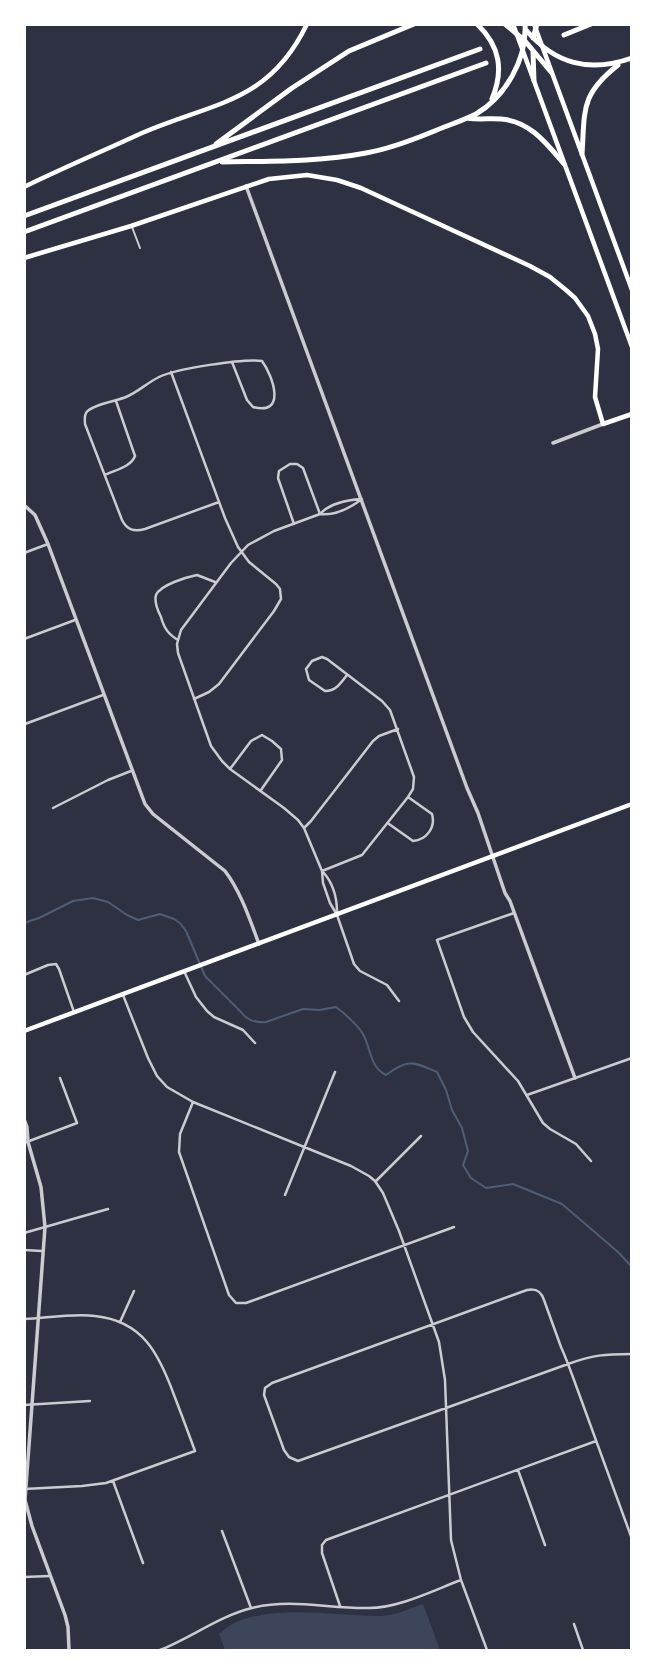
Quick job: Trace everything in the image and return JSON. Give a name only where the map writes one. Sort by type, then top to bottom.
[{"type":"highway","points":[[211,148],[300,82],[349,51],[414,24]]},
{"type":"highway","points":[[477,24],[486,33],[497,55],[499,79],[491,102]]},
{"type":"highway","points":[[505,24],[525,41],[551,72]]},
{"type":"highway","points":[[564,34],[591,24]]},
{"type":"highway","points":[[524,26],[533,38],[560,58],[583,65],[602,66],[632,58]]},
{"type":"highway","points":[[216,162],[265,162],[368,153],[404,144],[467,118],[491,102],[510,78],[520,59],[525,41],[524,26]]},
{"type":"highway","points":[[534,81],[535,26]]},
{"type":"highway","points":[[24,215],[480,49]]},
{"type":"highway","points":[[582,154],[583,118],[589,97],[599,81],[620,62]]},
{"type":"highway","points":[[24,232],[486,63]]},
{"type":"highway","points":[[467,118],[507,119],[525,126],[539,136],[564,164]]},
{"type":"main road","points":[[24,187],[111,146],[248,92],[279,67],[294,48],[307,24]]},
{"type":"main road","points":[[513,24],[632,347]]},
{"type":"main road","points":[[535,26],[632,290]]},
{"type":"main road","points":[[24,258],[131,226],[269,179],[295,175],[323,177],[349,183],[550,277],[575,298],[588,316],[596,334],[598,349],[595,397],[604,424],[632,414]]},
{"type":"main road","points":[[24,1031],[632,804]]},
{"type":"street","points":[[246,186],[575,1078]]},
{"type":"street","points":[[219,502],[145,529],[131,530],[124,525],[85,424],[85,416],[89,410],[133,394],[171,372],[232,362],[254,360],[263,363],[275,391],[274,402],[259,409],[249,404],[232,362]]},
{"type":"street","points":[[171,372],[219,502],[241,552],[276,584],[281,593],[281,599],[219,684],[194,699]]},
{"type":"street","points":[[105,475],[128,464],[135,456],[116,400]]},
{"type":"street","points":[[553,443],[604,424]]},
{"type":"street","points":[[294,524],[278,478],[279,471],[290,464],[303,468],[320,514]]},
{"type":"street","points":[[362,499],[348,500],[326,508],[320,514],[256,540],[231,563],[181,630],[177,640],[178,653],[211,746],[230,769],[291,814],[304,828],[354,964],[360,971],[387,985],[399,1001]]},
{"type":"street","points":[[320,514],[328,515],[352,507],[362,499]]},
{"type":"street","points":[[24,505],[35,515],[48,544],[142,799],[148,809],[229,876],[249,915],[258,944]]},
{"type":"street","points":[[24,553],[48,544]]},
{"type":"street","points":[[177,640],[163,625],[156,603],[158,592],[162,587],[197,575],[217,583]]},
{"type":"street","points":[[24,639],[75,620]]},
{"type":"street","points":[[322,871],[362,855],[408,797],[414,785],[414,777],[398,729],[387,706],[347,675],[322,657],[312,661],[306,669],[309,680],[325,691],[335,688],[347,675]]},
{"type":"street","points":[[26,724],[103,695]]},
{"type":"street","points":[[304,828],[373,741],[398,729]]},
{"type":"street","points":[[230,769],[255,738],[262,735],[279,746],[283,752],[282,760],[260,791]]},
{"type":"street","points":[[53,808],[131,771]]},
{"type":"street","points":[[388,823],[413,841],[423,839],[427,835],[433,824],[432,814],[408,797]]},
{"type":"street","points":[[322,871],[331,881],[337,899],[337,915]]},
{"type":"street","points":[[514,913],[437,940],[464,1017],[472,1032],[514,1076],[543,1123],[576,1144],[591,1161]]},
{"type":"street","points":[[24,975],[56,964],[74,1012]]},
{"type":"street","points":[[184,971],[196,997],[207,1011],[243,1030],[255,1043]]},
{"type":"street","points":[[123,995],[157,1076],[174,1093],[351,1166],[375,1181],[388,1202],[442,1356],[452,1544],[461,1580],[487,1650]]},
{"type":"street","points":[[527,1095],[632,1058]]},
{"type":"street","points":[[285,1195],[335,1072]]},
{"type":"street","points":[[26,1141],[77,1123],[60,1078]]},
{"type":"street","points":[[193,1102],[180,1134],[179,1152],[229,1295],[236,1303],[246,1303],[454,1227]]},
{"type":"street","points":[[24,1119],[27,1127],[26,1141],[41,1187],[45,1227],[25,1489],[26,1506],[66,1621],[69,1650]]},
{"type":"street","points":[[375,1181],[421,1136]]},
{"type":"street","points":[[24,1233],[108,1209]]},
{"type":"street","points":[[24,1250],[44,1251]]},
{"type":"street","points":[[632,1354],[594,1355],[568,1364],[446,1408],[303,1460],[296,1461],[284,1450],[265,1399],[268,1385],[527,1290],[538,1290],[544,1300],[568,1364],[632,1539]]},
{"type":"street","points":[[120,1322],[134,1291]]},
{"type":"street","points":[[24,1319],[92,1315],[120,1322],[146,1340],[156,1352],[164,1369],[195,1451],[113,1481],[25,1489]]},
{"type":"street","points":[[24,1405],[90,1401]]},
{"type":"street","points":[[340,1606],[322,1553],[322,1545],[326,1540],[596,1441]]},
{"type":"street","points":[[518,1470],[545,1545]]},
{"type":"street","points":[[113,1481],[143,1563]]},
{"type":"street","points":[[222,1531],[251,1608]]},
{"type":"street","points":[[24,1577],[50,1576]]},
{"type":"street","points":[[160,1650],[251,1608],[274,1604],[368,1608],[390,1605],[461,1580]]},
{"type":"street","points":[[574,1624],[583,1650]]},
{"type":"lane","points":[[131,226],[140,248]]},
{"type":"shaded area","points":[[423,1604],[440,1650],[225,1650],[219,1634],[232,1624],[267,1614],[306,1612],[383,1616]]},
{"type":"waterway","points":[[24,923],[73,901],[93,898],[108,902],[138,920],[160,914],[180,923],[205,976],[248,1019],[266,1022],[303,1009],[336,1007],[362,1032],[374,1063],[381,1072],[386,1075],[411,1063],[437,1072],[462,1128],[468,1151],[463,1165],[471,1178],[486,1188],[513,1184],[562,1204],[632,1267]]}]
